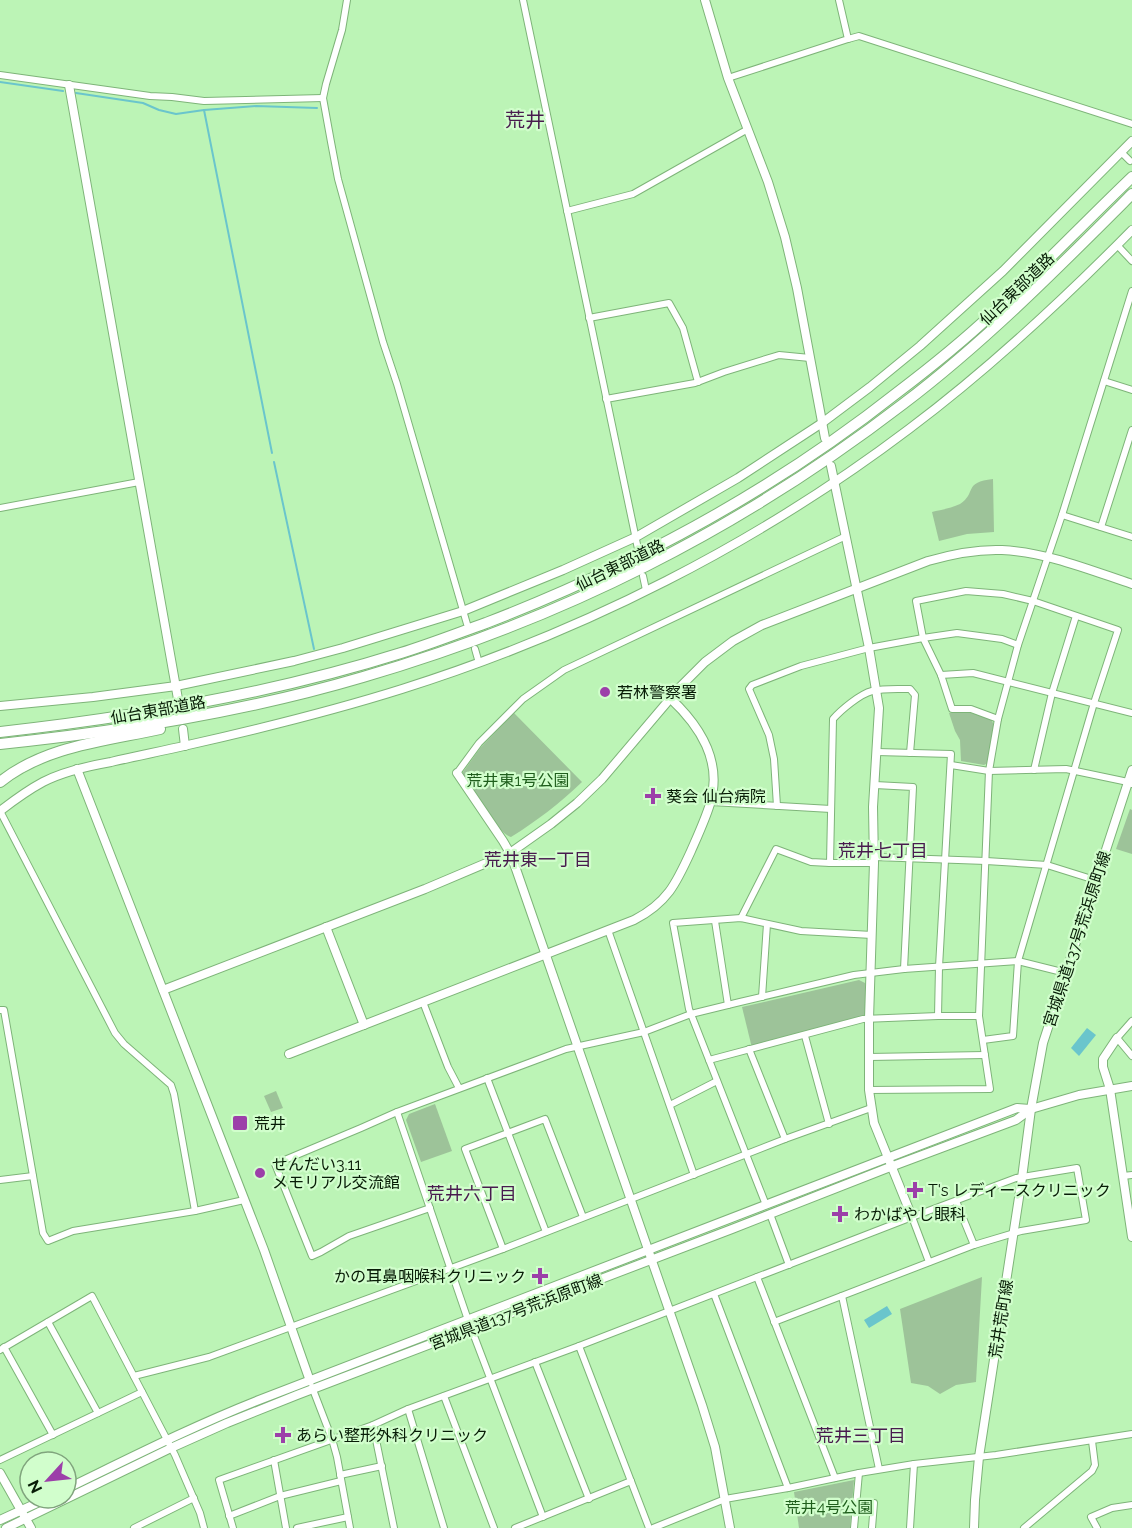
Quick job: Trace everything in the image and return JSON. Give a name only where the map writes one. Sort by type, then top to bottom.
[{"type":"highway","name":"仙台東部道路","points":[[0,732],[105,719],[222,698],[312,678],[444,639],[576,586],[639,556],[709,519],[770,482],[898,393],[991,315],[1132,177]]},
{"type":"highway","name":"仙台東部道路","points":[[0,744],[149,724],[324,688],[449,650],[534,618],[633,573],[724,525],[776,493],[839,452],[906,402],[1005,317],[1132,194]]},
{"type":"highway","points":[[0,782],[33,760],[62,750],[187,724],[270,700]]},
{"type":"highway","points":[[0,727],[54,726]]},
{"type":"street","points":[[347,0],[342,30],[323,98],[338,178],[383,342],[467,624]]},
{"type":"street","points":[[523,0],[638,549]]},
{"type":"street","points":[[705,0],[728,78],[768,182],[785,237],[797,288],[825,438]]},
{"type":"street","points":[[839,0],[848,39]]},
{"type":"street","points":[[728,78],[859,36],[1132,124]]},
{"type":"street","points":[[0,75],[150,96],[204,101],[323,98]]},
{"type":"street","points":[[69,85],[178,699]]},
{"type":"street","points":[[567,211],[633,194],[748,129]]},
{"type":"street","points":[[0,706],[176,686],[294,661],[343,648],[463,610],[564,570],[636,537],[738,478],[822,423],[870,387],[920,346],[1003,271],[1132,141]]},
{"type":"street","points":[[1121,152],[1130,161]]},
{"type":"street","points":[[195,1211],[171,1085],[124,1044],[115,1033],[0,811],[42,782],[77,769],[268,726],[448,674],[591,617],[703,562],[835,482],[909,429],[1026,333],[1132,230]]},
{"type":"street","points":[[1117,245],[1132,261]]},
{"type":"street","points":[[869,1090],[990,1089],[980,1016],[989,771],[998,719],[1018,645],[1062,515],[1132,291]]},
{"type":"street","points":[[589,318],[669,303],[683,328],[698,382]]},
{"type":"street","points":[[606,399],[698,382],[779,355],[810,358]]},
{"type":"street","points":[[1104,381],[1132,390]]},
{"type":"street","points":[[1101,527],[1132,430]]},
{"type":"street","points":[[831,465],[869,648],[879,708],[873,807],[874,860],[869,1019],[871,1108],[874,1123],[929,1262]]},
{"type":"street","points":[[0,508],[139,482]]},
{"type":"street","points":[[1062,515],[1132,537]]},
{"type":"street","points":[[730,1528],[715,1447],[670,1311],[510,853],[457,773],[479,743],[523,699],[564,670],[846,536]]},
{"type":"street","points":[[163,990],[424,889],[510,853],[551,824],[602,779],[670,698],[705,662],[762,625],[928,561],[968,551],[1001,550],[1047,558],[1132,584]]},
{"type":"street","points":[[643,576],[646,590]]},
{"type":"street","points":[[983,1040],[1013,1036],[1018,961],[1094,703],[1118,630],[1033,601],[1003,594],[966,591],[916,601],[923,638],[941,675],[952,709],[971,710],[998,719]]},
{"type":"street","points":[[1034,770],[1052,693],[1076,616]]},
{"type":"street","points":[[777,806],[774,759],[769,735],[749,689],[752,685],[801,666],[869,648],[923,638],[957,633],[1002,639],[1018,645]]},
{"type":"street","points":[[475,649],[479,663]]},
{"type":"street","points":[[941,675],[973,673],[1132,713]]},
{"type":"street","points":[[830,863],[833,719],[839,712],[867,693],[910,689],[915,695],[910,753]]},
{"type":"street","points":[[289,1054],[634,920],[646,914],[669,894],[689,855],[711,802],[713,776],[706,745],[694,724],[670,698]]},
{"type":"street","points":[[183,729],[185,746]]},
{"type":"street","points":[[877,752],[951,754],[938,1016]]},
{"type":"street","points":[[951,765],[989,771],[1066,769],[1130,783]]},
{"type":"street","points":[[77,769],[268,1261],[290,1328],[332,1439],[350,1528]]},
{"type":"street","name":"宮城県道137号荒浜原町線","points":[[0,1520],[23,1515],[169,1444],[224,1414],[312,1385],[890,1162],[1016,1120],[1031,1109],[1043,1043],[1095,880],[1130,783],[1132,770]]},
{"type":"street","points":[[875,785],[913,787],[904,969]]},
{"type":"street","points":[[711,802],[831,809]]},
{"type":"street","points":[[741,918],[776,849],[811,862],[909,858],[1047,865],[1095,880]]},
{"type":"street","points":[[789,1264],[691,1014],[673,923],[741,918],[801,931],[872,935]]},
{"type":"street","points":[[715,921],[728,1005]]},
{"type":"street","points":[[762,997],[767,924]]},
{"type":"street","points":[[326,927],[364,1025]]},
{"type":"street","points":[[608,930],[694,1175]]},
{"type":"street","points":[[430,1208],[349,1236],[312,1256],[275,1164],[397,1112],[566,1049],[644,1032],[691,1014],[728,1005],[854,975],[904,969],[1018,961],[1066,973]]},
{"type":"street","points":[[423,1002],[448,1067],[459,1088]]},
{"type":"street","points":[[0,1010],[4,1010],[43,1233],[48,1241],[73,1232],[244,1200]]},
{"type":"street","points":[[708,1060],[869,1019],[980,1016]]},
{"type":"street","points":[[1132,1021],[1103,1059],[1127,1176],[1132,1237]]},
{"type":"street","points":[[805,1036],[829,1124]]},
{"type":"street","points":[[1117,1038],[1132,1056]]},
{"type":"street","points":[[749,1049],[785,1140]]},
{"type":"street","points":[[869,1057],[985,1055]]},
{"type":"street","points":[[487,1078],[546,1232]]},
{"type":"street","points":[[670,1105],[717,1081]]},
{"type":"street","points":[[1031,1109],[1079,1095],[1132,1086]]},
{"type":"street","points":[[134,1376],[209,1358],[503,1249],[871,1108]]},
{"type":"street","name":"荒井荒町線","points":[[974,1528],[979,1456],[1031,1109]]},
{"type":"street","points":[[397,1112],[470,1324],[543,1517]]},
{"type":"street","points":[[503,1249],[465,1149],[545,1119],[583,1218]]},
{"type":"street","points":[[233,1528],[219,1480],[373,1425],[408,1409],[579,1346],[1016,1178],[1077,1168],[1086,1220],[1014,1233],[974,1245],[774,1322]]},
{"type":"street","points":[[0,1180],[33,1176]]},
{"type":"street","points":[[956,1201],[974,1245]]},
{"type":"street","points":[[757,1277],[835,1478]]},
{"type":"street","points":[[714,1294],[788,1488]]},
{"type":"street","points":[[52,1435],[2,1348],[92,1296],[169,1444],[194,1498],[204,1528]]},
{"type":"street","points":[[842,1296],[879,1469]]},
{"type":"street","points":[[48,1322],[98,1413]]},
{"type":"street","points":[[579,1346],[651,1528],[725,1499],[879,1469],[1132,1434]]},
{"type":"street","points":[[535,1362],[589,1499]]},
{"type":"street","points":[[0,1460],[142,1392]]},
{"type":"street","points":[[444,1396],[495,1528]]},
{"type":"street","points":[[408,1409],[444,1528]]},
{"type":"street","points":[[373,1425],[394,1528]]},
{"type":"street","points":[[1024,1528],[1092,1471],[1095,1465],[1092,1441]]},
{"type":"street","name":"宮城県道137号荒浜原町線","points":[[78,1484],[169,1444]]},
{"type":"street","points":[[273,1460],[286,1528]]},
{"type":"street","points":[[910,1528],[914,1464]]},
{"type":"street","points":[[229,1516],[280,1496],[382,1466]]},
{"type":"street","points":[[0,1473],[31,1528]]},
{"type":"street","points":[[854,1528],[859,1473]]},
{"type":"street","points":[[515,1528],[631,1481]]},
{"type":"street","points":[[134,1528],[194,1498]]},
{"type":"street","points":[[856,1502],[874,1503],[872,1528]]},
{"type":"street","points":[[1097,1528],[1091,1517],[1112,1508],[1132,1505]]},
{"type":"street","name":"宮城県道137号荒浜原町線","points":[[6,1528],[30,1510]]},
{"type":"street","points":[[297,1528],[348,1517]]},
{"type":"green space","points":[[993,479],[994,532],[967,534],[939,541],[932,512],[960,504],[974,485]]},
{"type":"green space","points":[[968,712],[991,719],[994,725],[988,763],[984,765],[961,761],[960,740],[949,713]]},
{"type":"green space","name":"荒井東1号公園","points":[[514,713],[582,782],[530,825],[511,837],[499,828],[486,811],[463,777],[463,772],[481,747]]},
{"type":"green space","points":[[1130,809],[1132,810],[1132,854],[1116,849]]},
{"type":"green space","points":[[859,980],[865,983],[865,1014],[862,1018],[752,1048],[742,1007]]},
{"type":"green space","points":[[276,1091],[283,1108],[271,1112],[264,1096]]},
{"type":"green space","points":[[435,1104],[452,1151],[421,1162],[406,1120],[409,1114]]},
{"type":"green space","points":[[982,1277],[976,1382],[956,1385],[940,1394],[928,1386],[911,1383],[900,1309]]},
{"type":"green space","name":"荒井4号公園","points":[[854,1480],[850,1528],[799,1528],[794,1492]]},
{"type":"water","points":[[1087,1028],[1096,1035],[1079,1056],[1071,1048]]},
{"type":"water","points":[[887,1306],[892,1314],[869,1328],[864,1320]]},
{"type":"waterway","points":[[0,82],[63,91]]},
{"type":"waterway","points":[[76,93],[143,103],[176,114],[256,106],[317,108]]},
{"type":"waterway","points":[[204,110],[272,453]]},
{"type":"waterway","points":[[274,462],[314,649]]},
{"type":"place","name":"若林警察署","points":[[605,692]]},
{"type":"place","name":"葵会 仙台病院","points":[[653,796]]},
{"type":"place","name":"荒井","points":[[240,1123]]},
{"type":"place","name":"せんだい3.11 メモリアル交流館","points":[[260,1173]]},
{"type":"place","name":"T's レディースクリニック","points":[[915,1190]]},
{"type":"place","name":"わかばやし眼科","points":[[840,1214]]},
{"type":"place","name":"かの耳鼻咽喉科クリニック","points":[[540,1276]]},
{"type":"place","name":"あらい整形外科クリニック","points":[[283,1435]]},
{"type":"district","name":"荒井","points":[[525,120]]},
{"type":"district","name":"荒井七丁目","points":[[883,850]]},
{"type":"district","name":"荒井東一丁目","points":[[538,859]]},
{"type":"district","name":"荒井六丁目","points":[[472,1193]]},
{"type":"district","name":"荒井三丁目","points":[[861,1435]]}]
